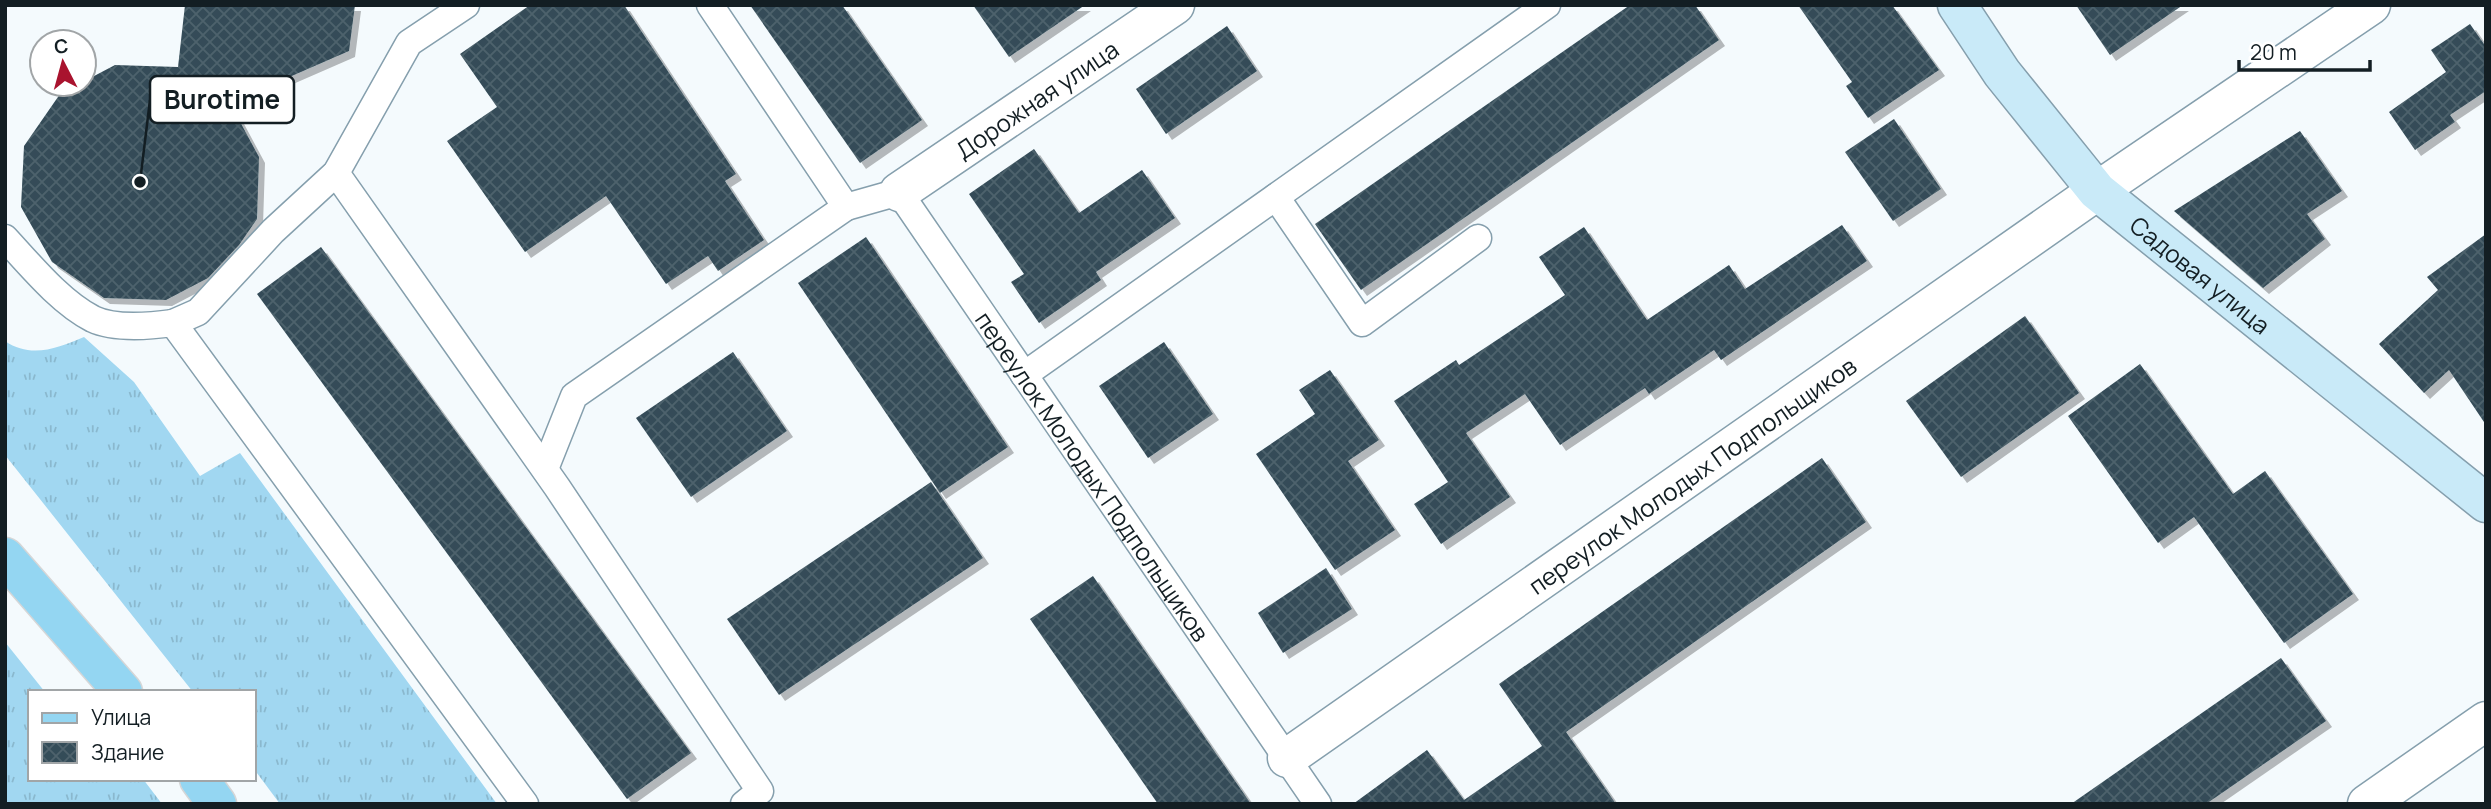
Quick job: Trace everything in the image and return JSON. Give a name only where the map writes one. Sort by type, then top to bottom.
[{"type":"main road","name":"Садовая улица","points":[[1957,5],[2002,74],[2097,191],[2486,503]]},
{"type":"main road","points":[[5,557],[121,690]]},
{"type":"main road","points":[[201,781],[218,804]]},
{"type":"street","name":"Дорожная улица","points":[[899,192],[1175,5]]},
{"type":"street","name":"переулок Молодых Подпольщиков","points":[[1287,758],[2097,191],[2371,5]]},
{"type":"street","points":[[2367,804],[2486,721]]},
{"type":"lane","points":[[5,238],[41,279],[94,319],[144,327],[173,323],[198,312],[273,231],[336,173],[410,43],[466,5]]},
{"type":"lane","points":[[710,5],[846,207]]},
{"type":"lane","points":[[1024,375],[1548,5]]},
{"type":"lane","points":[[336,173],[545,469],[759,800]]},
{"type":"lane","points":[[545,469],[574,396],[846,207],[899,192]]},
{"type":"lane","name":"переулок Молодых Подпольщиков","points":[[899,192],[1318,804]]},
{"type":"lane","points":[[1276,197],[1362,323],[1478,239]]},
{"type":"lane","points":[[173,323],[525,804]]},
{"type":"green space","points":[[84,337],[134,382],[200,476],[240,453],[497,804],[280,804],[256,772],[256,690],[191,690],[5,455],[5,341],[25,350],[35,351],[64,345]]},
{"type":"green space","points":[[5,642],[43,690],[28,690],[28,781],[145,781],[162,804],[5,804]]},
{"type":"building","points":[[185,5],[355,5],[349,51],[230,103],[259,157],[257,219],[239,245],[208,278],[166,300],[104,298],[52,262],[21,207],[24,146],[57,98],[98,98],[98,74],[115,65],[178,67]]},
{"type":"building","points":[[530,5],[624,5],[736,174],[725,181],[764,240],[718,271],[708,256],[666,284],[606,196],[525,252],[447,141],[497,107],[460,54]]},
{"type":"building","points":[[750,5],[842,5],[922,120],[860,163]]},
{"type":"building","points":[[973,5],[1085,5],[1009,57]]},
{"type":"building","points":[[1630,5],[1695,5],[1719,40],[1361,290],[1315,224]]},
{"type":"building","points":[[1798,5],[1892,5],[1939,70],[1868,118],[1846,86],[1852,82]]},
{"type":"building","points":[[2076,5],[2183,5],[2110,55]]},
{"type":"building","points":[[2470,24],[2486,47],[2486,91],[2450,115],[2455,122],[2415,150],[2389,112],[2446,72],[2431,50]]},
{"type":"building","points":[[1227,26],[1257,71],[1166,134],[1136,89]]},
{"type":"building","points":[[1894,119],[1941,189],[1893,221],[1845,152]]},
{"type":"building","points":[[2300,131],[2342,191],[2307,214],[2325,239],[2263,288],[2174,211]]},
{"type":"building","points":[[1034,149],[1079,213],[1142,170],[1175,218],[1096,272],[1101,280],[1039,323],[1011,282],[1024,274],[969,194]]},
{"type":"building","points":[[1842,225],[1867,261],[1721,360],[1714,350],[1649,394],[1645,388],[1560,445],[1525,394],[1466,433],[1510,497],[1441,544],[1414,504],[1448,482],[1394,401],[1456,360],[1459,365],[1565,295],[1539,257],[1584,227],[1647,320],[1729,265],[1745,289]]},
{"type":"building","points":[[2486,234],[2486,425],[2449,370],[2424,393],[2379,344],[2438,290],[2427,277]]},
{"type":"building","points":[[866,237],[1008,447],[940,493],[798,283]]},
{"type":"building","points":[[321,247],[691,753],[627,799],[257,294]]},
{"type":"building","points":[[2025,316],[2079,393],[1961,477],[1906,401]]},
{"type":"building","points":[[1164,342],[1213,414],[1148,458],[1099,386]]},
{"type":"building","points":[[733,352],[787,431],[691,497],[636,418]]},
{"type":"building","points":[[2140,364],[2233,494],[2265,471],[2353,594],[2284,643],[2194,517],[2158,543],[2068,416]]},
{"type":"building","points":[[1330,370],[1379,440],[1348,461],[1395,530],[1335,570],[1256,454],[1315,414],[1299,390]]},
{"type":"building","points":[[1822,458],[1866,522],[1566,732],[1616,804],[1353,804],[1427,750],[1464,800],[1542,746],[1499,684]]},
{"type":"building","points":[[931,482],[983,558],[779,695],[727,619]]},
{"type":"building","points":[[1326,568],[1352,609],[1283,653],[1258,613]]},
{"type":"building","points":[[1093,576],[1251,804],[1158,804],[1030,619]]},
{"type":"building","points":[[2281,658],[2326,721],[2206,804],[2071,804]]},
{"type":"place","name":"Burotime","points":[[140,182]]}]
